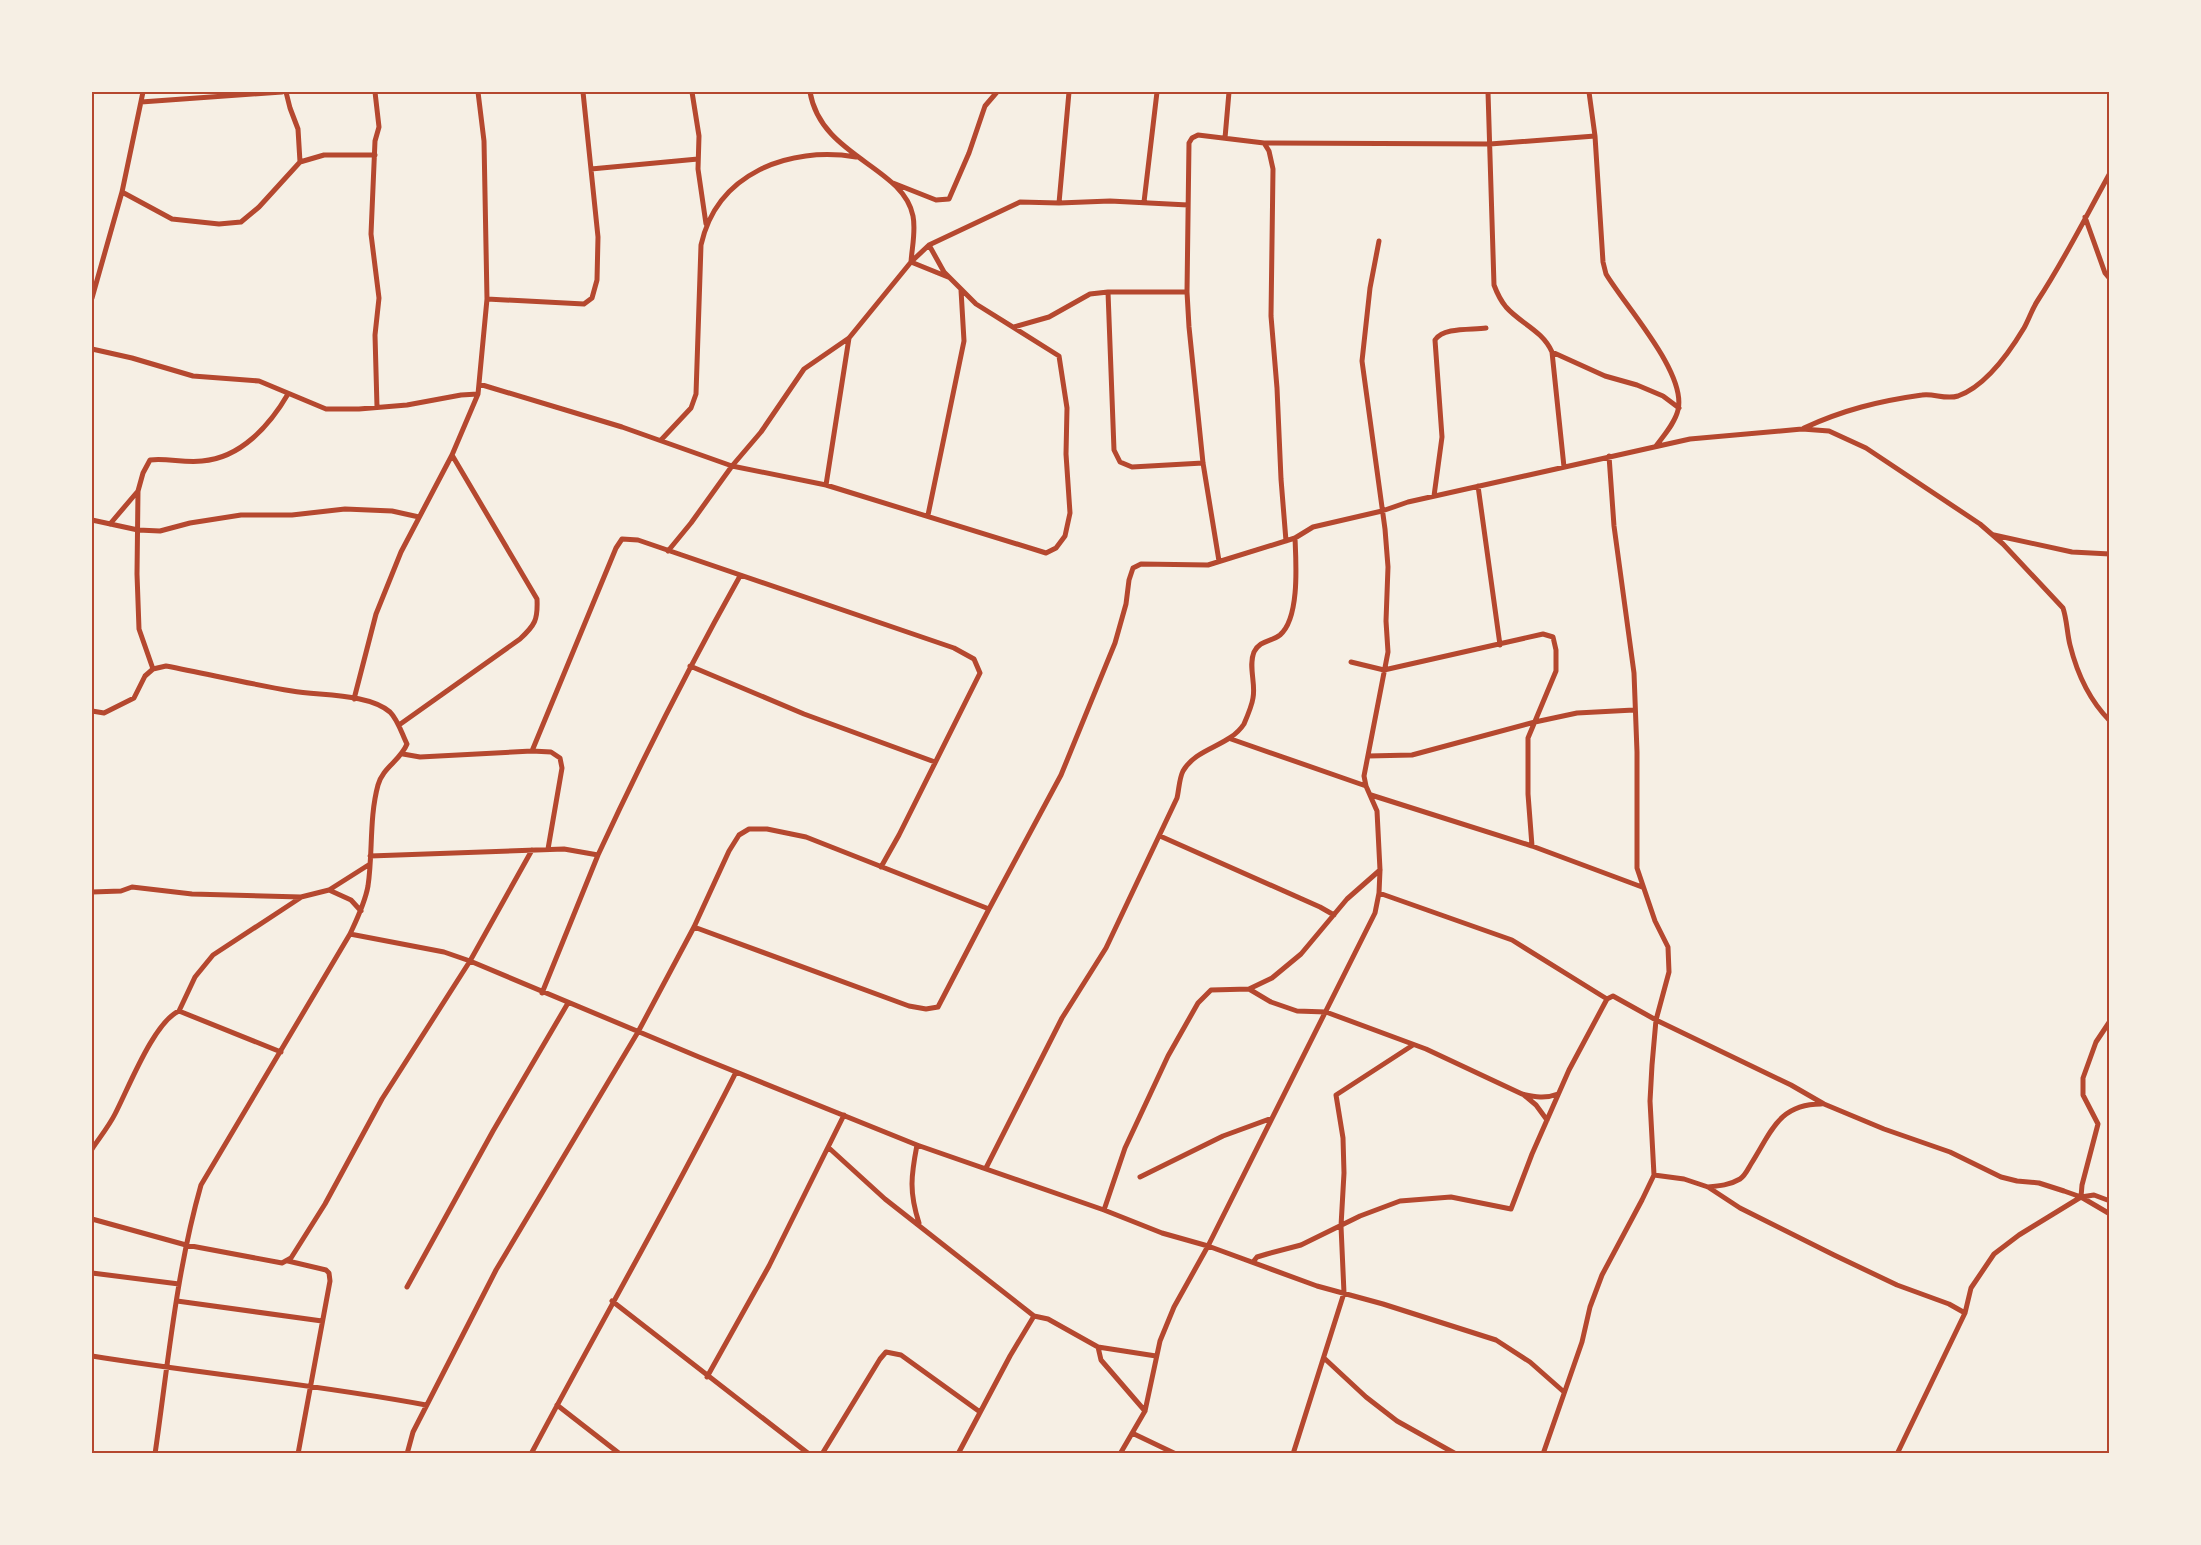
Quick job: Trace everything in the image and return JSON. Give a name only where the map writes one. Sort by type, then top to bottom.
[{"type":"street","points":[[92,298],[122,192],[143,92]]},
{"type":"street","points":[[141,102],[284,92],[298,129],[300,162]]},
{"type":"street","points":[[375,92],[379,126],[375,141],[371,234],[379,298],[375,335],[377,407]]},
{"type":"street","points":[[354,699],[376,614],[402,552],[452,455],[478,394],[487,299],[484,141],[478,92]]},
{"type":"street","points":[[487,299],[585,304],[592,298],[597,280],[598,237],[583,92]]},
{"type":"street","points":[[661,440],[692,408],[696,394],[699,269],[706,225],[698,159],[699,136],[692,92]]},
{"type":"street","points":[[810,92],[814,110],[834,138],[889,181],[908,203],[913,214],[914,226],[910,262]]},
{"type":"street","points":[[889,181],[936,200],[949,200],[969,153],[985,106],[997,92]]},
{"type":"street","points":[[1059,203],[1069,92]]},
{"type":"street","points":[[1144,202],[1157,92]]},
{"type":"street","points":[[1225,138],[1229,92]]},
{"type":"street","points":[[1488,92],[1494,285],[1507,309],[1540,334],[1548,342],[1552,352],[1564,467]]},
{"type":"street","points":[[1589,92],[1603,262],[1606,274],[1664,356],[1679,394],[1679,408],[1676,417],[1656,446]]},
{"type":"street","points":[[1219,561],[1203,463],[1187,292],[1189,143],[1192,138],[1198,135],[1264,142],[1490,144],[1594,136]]},
{"type":"street","points":[[1264,142],[1273,168],[1271,316],[1286,541]]},
{"type":"street","points":[[706,225],[723,197],[756,172],[784,160],[832,153],[856,157]]},
{"type":"street","points":[[122,192],[172,219],[219,224],[241,222],[259,207],[300,162],[324,155],[375,155]]},
{"type":"street","points":[[591,169],[698,159]]},
{"type":"street","points":[[1802,429],[1843,411],[1926,394],[1949,398],[1974,387],[2009,351],[2024,328],[2037,301],[2067,255],[2109,173]]},
{"type":"street","points":[[668,551],[692,523],[732,466],[761,432],[804,369],[849,338],[910,262],[929,245],[1020,202],[1110,201],[1188,205]]},
{"type":"street","points":[[2085,217],[2109,279]]},
{"type":"street","points":[[1120,1454],[1145,1411],[1153,1382],[1156,1356],[1174,1307],[1208,1246],[1375,913],[1380,870],[1377,811],[1364,776],[1388,652],[1386,621],[1388,567],[1362,361],[1370,288],[1379,241]]},
{"type":"street","points":[[479,384],[661,440],[732,466],[826,485],[928,515],[1019,546],[1046,552],[1056,548],[1065,537],[1070,513],[1066,454],[1067,408],[1059,356],[976,304],[949,277],[929,245]]},
{"type":"street","points":[[910,262],[949,277]]},
{"type":"street","points":[[928,515],[964,341],[961,290]]},
{"type":"street","points":[[1108,292],[1114,450],[1120,462],[1132,467],[1203,463]]},
{"type":"street","points":[[1013,327],[1049,317],[1090,294],[1187,292]]},
{"type":"street","points":[[1434,496],[1442,437],[1434,340],[1438,335],[1448,332],[1486,328]]},
{"type":"street","points":[[826,485],[849,338]]},
{"type":"street","points":[[92,349],[193,376],[259,381],[326,409],[358,409],[478,394]]},
{"type":"street","points":[[1552,352],[1605,376],[1637,385],[1663,396],[1679,408]]},
{"type":"street","points":[[153,669],[139,629],[138,491],[143,473],[150,460],[202,461],[236,450],[259,434],[281,407],[288,394]]},
{"type":"street","points":[[694,927],[898,1002],[926,1009],[938,1007],[1061,775],[1115,643],[1126,604],[1132,568],[1141,564],[1208,565],[1295,538],[1313,527],[1434,496],[1690,439],[1802,429],[1829,431],[1866,448],[1980,524],[2063,608],[2077,666],[2097,708],[2109,722]]},
{"type":"street","points":[[399,725],[520,639],[532,628],[538,615],[537,599],[452,455]]},
{"type":"street","points":[[1543,1454],[1582,1342],[1590,1307],[1602,1275],[1654,1175],[1650,1101],[1656,1020],[1669,972],[1668,946],[1655,921],[1637,868],[1634,673],[1614,526],[1609,456]]},
{"type":"street","points":[[1478,486],[1500,645]]},
{"type":"street","points":[[110,524],[138,491]]},
{"type":"street","points":[[92,520],[138,530],[160,531],[190,523],[242,515],[292,516],[345,509],[392,511],[419,517]]},
{"type":"street","points":[[1992,535],[2072,552],[2109,554]]},
{"type":"street","points":[[986,1168],[1062,1017],[1106,948],[1120,914],[1177,798],[1183,772],[1210,748],[1230,739],[1244,723],[1253,698],[1254,653],[1262,642],[1279,636],[1288,624],[1297,584],[1295,538]]},
{"type":"street","points":[[532,751],[616,548],[622,539],[638,540],[954,648],[974,660],[981,673],[881,867]]},
{"type":"street","points":[[542,993],[598,855],[645,755],[690,666],[740,576]]},
{"type":"street","points":[[1351,662],[1384,670],[1543,634],[1553,637],[1556,650],[1556,671],[1528,738],[1528,794],[1532,846]]},
{"type":"street","points":[[92,711],[104,714],[134,698],[145,676],[153,669],[166,666],[295,692],[376,704],[390,712],[399,725],[407,744],[403,754],[384,770],[378,786],[372,816],[367,888],[361,911],[350,934],[201,1185],[179,1284],[155,1454]]},
{"type":"street","points":[[690,666],[804,714],[935,762]]},
{"type":"street","points":[[1368,756],[1412,755],[1577,713],[1634,710]]},
{"type":"street","points":[[1230,739],[1366,786]]},
{"type":"street","points":[[403,754],[420,757],[551,752],[560,758],[562,768],[548,849]]},
{"type":"street","points":[[1371,795],[1532,846],[1642,886]]},
{"type":"street","points":[[407,1454],[413,1432],[426,1405],[496,1270],[638,1032],[694,927],[729,851],[739,835],[750,829],[767,829],[806,837],[988,909]]},
{"type":"street","points":[[1160,836],[1334,915]]},
{"type":"street","points":[[370,856],[548,849],[564,849],[598,855]]},
{"type":"street","points":[[288,1261],[324,1204],[382,1099],[470,961],[532,850]]},
{"type":"street","points":[[92,892],[121,891],[132,887],[192,894],[301,897],[329,890],[370,864]]},
{"type":"street","points":[[1104,1210],[1125,1148],[1168,1056],[1198,1003],[1211,990],[1248,989],[1272,978],[1301,954],[1347,899],[1380,870]]},
{"type":"street","points":[[329,890],[351,900],[361,911]]},
{"type":"street","points":[[1379,893],[1512,940],[1607,999]]},
{"type":"street","points":[[92,1149],[114,1116],[149,1046],[169,1015],[179,1011],[195,977],[213,955],[301,897]]},
{"type":"street","points":[[350,934],[444,952],[470,961],[542,993],[917,1145],[1317,1286],[1497,1340],[1530,1362],[1564,1392]]},
{"type":"street","points":[[1248,989],[1271,1002],[1297,1011],[1326,1012],[1413,1045],[1522,1094],[1536,1098],[1549,1098],[1558,1094]]},
{"type":"street","points":[[1253,1262],[1257,1257],[1301,1245],[1400,1200],[1451,1197],[1511,1209],[1569,1070],[1607,999],[1613,996],[1656,1020],[1791,1085],[1824,1104],[1884,1129],[1950,1152],[2001,1177],[2017,1182],[2039,1184],[2081,1197],[2109,1214]]},
{"type":"street","points":[[408,1287],[493,1131],[568,1003]]},
{"type":"street","points":[[179,1011],[281,1052]]},
{"type":"street","points":[[2081,1197],[2098,1124],[2084,1095],[2083,1078],[2096,1042],[2109,1021]]},
{"type":"street","points":[[1293,1454],[1344,1293],[1341,1226],[1343,1138],[1336,1095],[1413,1045]]},
{"type":"street","points":[[531,1454],[612,1301],[695,1153],[736,1072]]},
{"type":"street","points":[[1522,1094],[1547,1119]]},
{"type":"street","points":[[1708,1187],[1727,1185],[1742,1178],[1770,1129],[1784,1115],[1805,1104],[1824,1104]]},
{"type":"street","points":[[707,1377],[769,1266],[844,1115]]},
{"type":"street","points":[[1140,1178],[1223,1136],[1272,1118]]},
{"type":"street","points":[[917,1145],[910,1176],[913,1205],[920,1224]]},
{"type":"street","points":[[829,1149],[885,1199],[920,1224],[1034,1316],[1048,1319],[1098,1347],[1156,1356]]},
{"type":"street","points":[[1654,1175],[1684,1179],[1708,1187],[1740,1208],[1834,1255],[1897,1285],[1949,1304],[1965,1313]]},
{"type":"street","points":[[1897,1454],[1965,1313],[1971,1288],[1994,1254],[2019,1235],[2081,1197],[2094,1195],[2109,1201]]},
{"type":"street","points":[[92,1219],[186,1245],[282,1263],[288,1261],[328,1273],[330,1281],[298,1454]]},
{"type":"street","points":[[92,1273],[179,1284]]},
{"type":"street","points":[[177,1301],[322,1321]]},
{"type":"street","points":[[612,1301],[809,1454]]},
{"type":"street","points":[[958,1454],[1034,1316]]},
{"type":"street","points":[[1098,1347],[1101,1360],[1145,1411]]},
{"type":"street","points":[[822,1454],[879,1359],[886,1352],[902,1355],[980,1412]]},
{"type":"street","points":[[92,1356],[167,1368],[361,1392],[426,1405]]},
{"type":"street","points":[[1324,1358],[1366,1397],[1396,1420],[1456,1454]]},
{"type":"street","points":[[556,1405],[620,1454]]},
{"type":"street","points":[[1132,1433],[1176,1454]]}]
